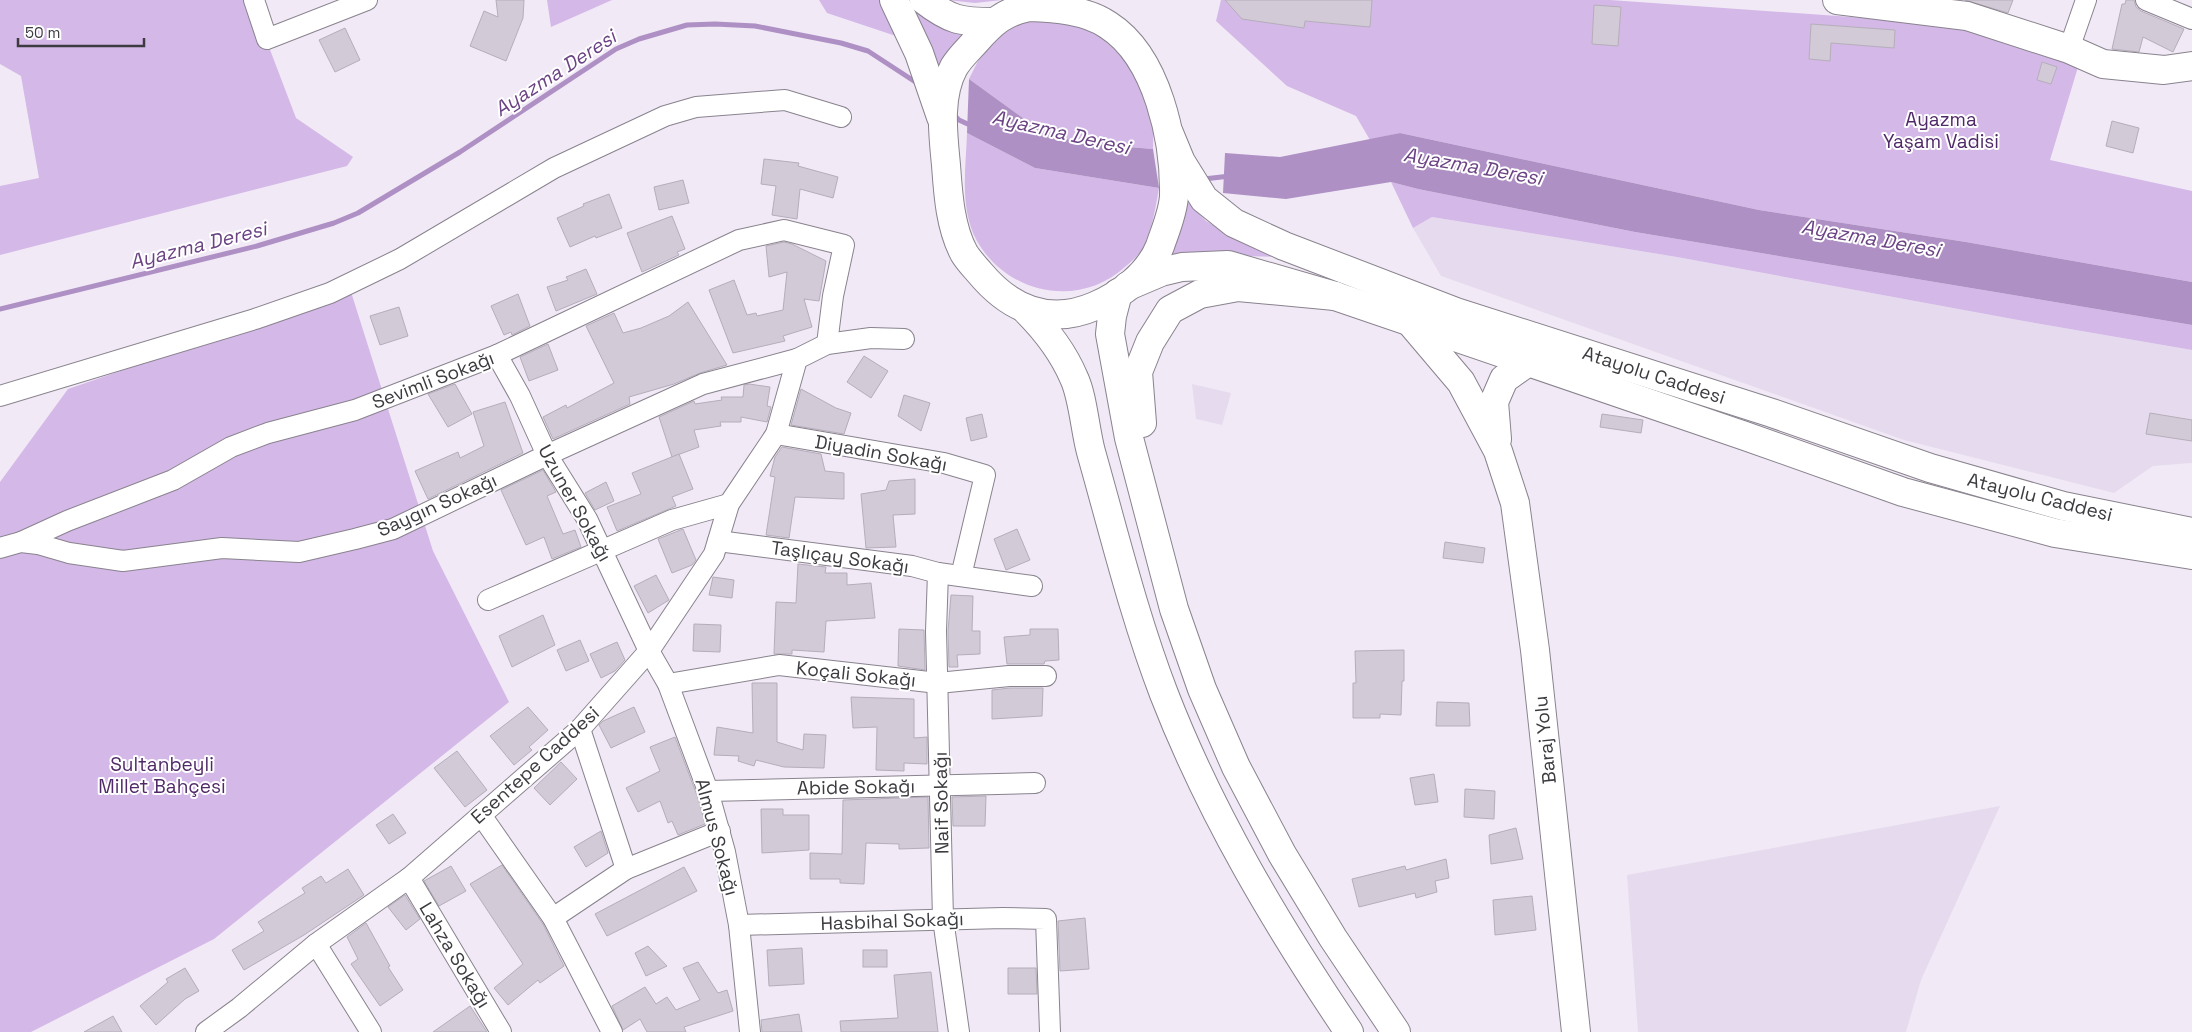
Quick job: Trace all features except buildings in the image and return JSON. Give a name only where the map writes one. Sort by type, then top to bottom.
[{"type":"main road","points":[[894,0],[919,53],[942,118],[949,208],[964,253],[996,292],[1026,310],[1040,324],[1059,350],[1075,379],[1089,447],[1137,616],[1164,694],[1196,772],[1248,872],[1294,949],[1349,1032]]},
{"type":"main road","points":[[924,0],[941,13],[964,22],[1029,7],[1103,12],[1128,42],[1148,74],[1160,99],[1169,132],[1174,198],[1167,226],[1157,253],[1123,290],[1112,316],[1110,334],[1129,438],[1174,609],[1202,689],[1236,767],[1282,854],[1323,921],[1396,1032]]},
{"type":"main road","points":[[1837,0],[1968,8],[2103,64],[2164,70],[2192,66]]},
{"type":"main road","points":[[942,118],[953,69],[960,59],[1011,11]]},
{"type":"main road","name":"Atayolu Caddesi","points":[[1169,132],[1181,162],[1204,199],[1234,223],[1284,246],[1456,312],[1772,413],[1930,468],[2063,506],[2192,532]]},
{"type":"main road","name":"Atayolu Caddesi","points":[[1026,310],[1053,315],[1087,309],[1161,272],[1182,267],[1228,265],[1335,296],[1903,492],[2055,533],[2192,555]]},
{"type":"main road","points":[[1174,609],[1143,443],[1138,372],[1150,342],[1170,310],[1200,294],[1238,287],[1335,296]]},
{"type":"main road","name":"Baraj Yolu","points":[[1411,323],[1461,382],[1498,451],[1515,503],[1535,650],[1576,1032]]},
{"type":"main road","name":"Baraj Yolu","points":[[1498,451],[1494,402],[1504,379],[1528,362]]},
{"type":"street","points":[[254,0],[267,39],[367,0]]},
{"type":"street","points":[[2069,49],[2086,0]]},
{"type":"street","points":[[2146,0],[2192,19]]},
{"type":"street","points":[[0,396],[255,319],[330,293],[400,259],[554,168],[665,116],[696,107],[786,100],[842,117]]},
{"type":"street","name":"Sevimli Sokağı","points":[[21,542],[68,521],[173,480],[231,447],[268,433],[355,410],[497,355],[739,240],[784,230],[844,244],[833,296],[827,344]]},
{"type":"street","points":[[797,359],[827,344],[871,338],[904,339]]},
{"type":"street","name":"Uzuner Sokağı","points":[[497,355],[520,396],[547,455],[587,519],[650,652]]},
{"type":"street","name":"Esentepe Caddesi","points":[[218,1028],[239,1008],[316,944],[409,878],[482,815],[580,729],[650,652],[714,554],[729,504],[776,434],[797,359]]},
{"type":"street","name":"Saygın Sokağı","points":[[0,548],[21,542],[38,544],[69,553],[123,561],[222,548],[299,552],[393,529],[547,455],[703,384],[797,359]]},
{"type":"street","name":"Diyadin Sokağı","points":[[776,434],[944,463],[984,475],[961,576]]},
{"type":"street","points":[[488,600],[672,520],[729,504]]},
{"type":"street","name":"Taşlıçay Sokağı","points":[[718,541],[912,566],[938,573],[1032,586]]},
{"type":"street","name":"Naif Sokağı","points":[[938,573],[938,683],[944,919],[959,1032]]},
{"type":"street","name":"Almus Sokağı","points":[[650,652],[668,684],[708,791],[720,831],[739,925],[750,1032]]},
{"type":"street","name":"Koçali Sokağı","points":[[668,684],[780,665],[938,683],[1009,676],[1046,676]]},
{"type":"street","points":[[580,729],[626,868]]},
{"type":"street","name":"Abide Sokağı","points":[[708,791],[1034,783]]},
{"type":"street","points":[[482,815],[552,918],[612,1032]]},
{"type":"street","points":[[552,918],[626,868],[720,831]]},
{"type":"street","name":"Lahza Sokağı","points":[[409,878],[501,1032]]},
{"type":"street","name":"Hasbihal Sokağı","points":[[739,925],[944,919],[1046,919],[1050,1032]]},
{"type":"street","points":[[316,944],[371,1032]]},
{"type":"shaded area","points":[[1432,217],[1677,257],[2192,350],[2192,463],[2153,466],[2114,493],[1904,440],[1441,276],[1413,228]]},
{"type":"shaded area","points":[[1192,384],[1231,393],[1222,425],[1196,419]]},
{"type":"shaded area","points":[[2000,806],[1921,980],[1906,1032],[1638,1032],[1627,875]]},
{"type":"green space","points":[[0,0],[251,0],[296,118],[353,157],[347,166],[0,255],[0,186],[39,178],[21,76],[0,64]]},
{"type":"green space","points":[[547,0],[612,0],[551,27]]},
{"type":"green space","points":[[819,0],[882,0],[908,40],[827,13]]},
{"type":"green space","points":[[904,0],[911,0],[965,30],[939,67]]},
{"type":"green space","points":[[947,0],[1002,0],[975,3]]},
{"type":"green space","name":"Ayazma Yaşam Vadisi","points":[[1221,0],[1610,0],[1964,25],[2078,67],[2050,160],[2192,191],[2192,282],[1966,242],[1759,210],[1400,133],[1370,140],[1356,116],[1287,86],[1216,21]]},
{"type":"green space","points":[[1035,16],[1061,19],[1085,28],[1099,37],[1124,60],[1142,89],[1148,105],[1153,125],[1153,149],[1077,143],[1031,124],[969,79],[982,53],[1006,28]]},
{"type":"green space","points":[[967,133],[1035,168],[1159,188],[1151,228],[1142,250],[1130,263],[1108,279],[1088,288],[1067,291],[1046,290],[1026,284],[1007,274],[990,259],[977,241],[971,228],[965,188]]},
{"type":"green space","points":[[1391,182],[1635,232],[2192,325],[2192,350],[1677,257],[1432,217],[1413,228]]},
{"type":"green space","points":[[1184,198],[1206,221],[1241,241],[1279,257],[1169,254]]},
{"type":"green space","name":"Sultanbeyli Millet Bahçesi","points":[[351,292],[433,551],[509,702],[214,939],[31,1032],[0,1032],[0,482],[68,389]]},
{"type":"water","points":[[969,79],[1031,124],[1077,143],[1153,149],[1159,188],[1035,168],[967,133]]},
{"type":"water","points":[[1400,133],[1759,210],[1966,242],[2192,282],[2192,325],[1635,232],[1391,182],[1286,199],[1223,193],[1225,153],[1280,157]]},
{"type":"waterway","name":"Ayazma Deresi","points":[[0,309],[257,246],[334,223],[358,213],[460,152],[616,49],[639,39],[687,25],[755,26],[841,43],[868,51],[917,83]]},
{"type":"waterway","name":"Ayazma Deresi","points":[[952,113],[959,120],[972,126]]},
{"type":"waterway","name":"Ayazma Deresi","points":[[1204,179],[1230,176]]}]
